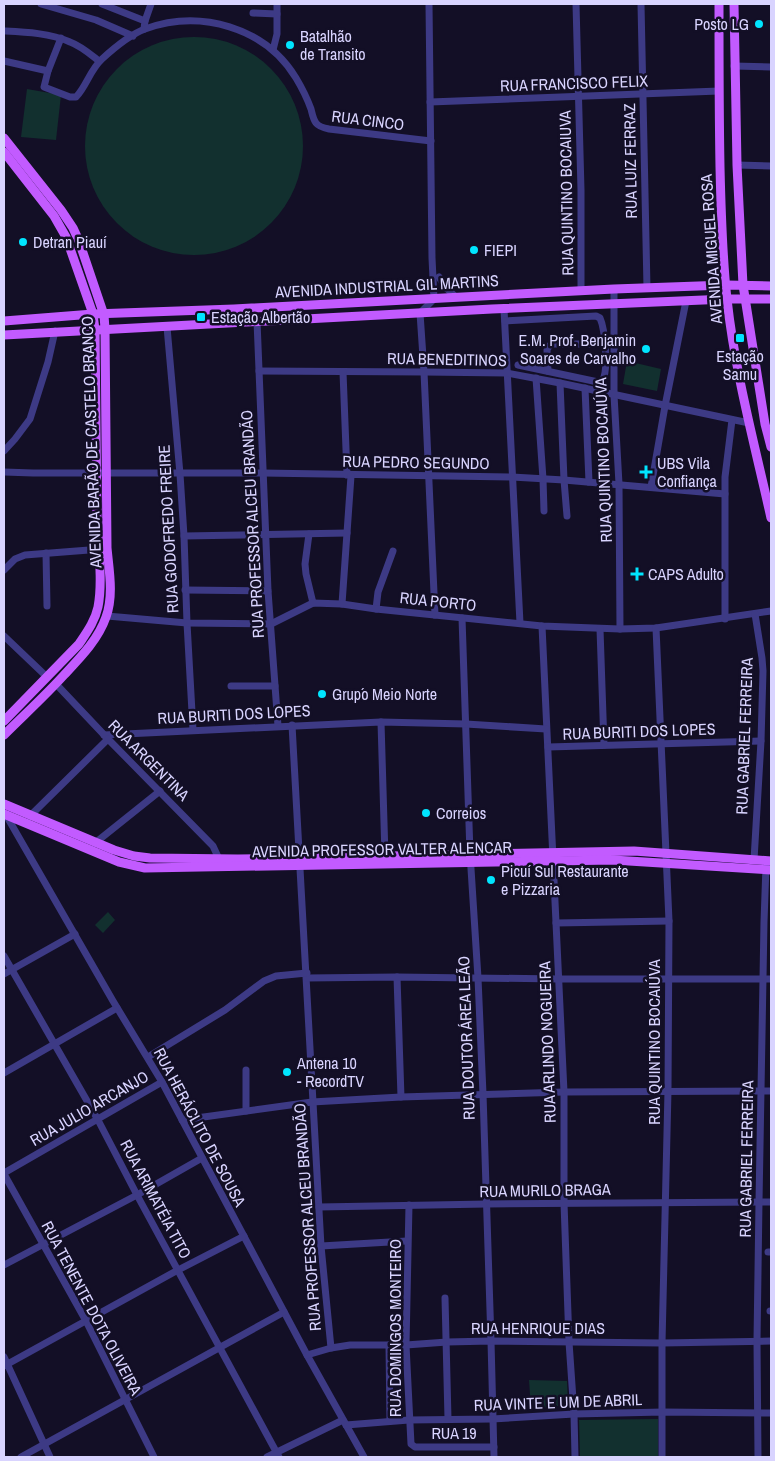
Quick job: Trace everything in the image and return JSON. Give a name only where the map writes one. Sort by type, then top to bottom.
[{"type":"main road","name":"AVENIDA MIGUEL ROSA","points":[[719,4],[722,233],[727,299],[749,423],[771,518]]},
{"type":"main road","name":"AVENIDA MIGUEL ROSA","points":[[734,4],[737,166],[743,284],[771,447]]},
{"type":"main road","name":"AVENIDA BARÃO DE CASTELO BRANCO","points":[[4,138],[73,228],[104,315],[101,474]]},
{"type":"main road","name":"AVENIDA BARÃO DE CASTELO BRANCO","points":[[4,152],[59,224],[73,256],[93,314],[103,549],[110,583],[107,616],[88,650],[4,734]]},
{"type":"main road","name":"AVENIDA INDUSTRIAL GIL MARTINS","points":[[4,321],[93,314],[104,315],[614,289],[743,284],[771,286]]},
{"type":"main road","name":"AVENIDA INDUSTRIAL GIL MARTINS","points":[[4,335],[504,309],[727,299],[771,299]]},
{"type":"main road","name":"AVENIDA BARÃO DE CASTELO BRANCO","points":[[4,721],[79,644],[88,630],[98,606],[99,566],[103,549]]},
{"type":"main road","name":"AVENIDA PROFESSOR VALTER ALENCAR","points":[[4,804],[95,843],[134,856],[150,858],[219,863],[553,857],[613,860],[667,858],[754,860],[769,865]]},
{"type":"main road","name":"AVENIDA PROFESSOR VALTER ALENCAR","points":[[5,814],[131,866],[162,868],[219,863]]},
{"type":"main road","name":"AVENIDA PROFESSOR VALTER ALENCAR","points":[[299,861],[386,856],[471,858]]},
{"type":"main road","name":"AVENIDA PROFESSOR VALTER ALENCAR","points":[[667,858],[769,865]]},
{"type":"street","points":[[41,4],[96,20],[133,36]]},
{"type":"street","points":[[102,4],[145,25],[151,4]]},
{"type":"street","points":[[273,50],[277,34],[277,4]]},
{"type":"street","points":[[429,4],[434,299],[420,313],[435,614]]},
{"type":"street","name":"RUA QUINTINO BOCAIUVA","points":[[576,4],[581,190],[581,291]]},
{"type":"street","name":"RUA LUIZ FERRAZ","points":[[641,4],[647,288]]},
{"type":"street","points":[[253,14],[277,14]]},
{"type":"street","name":"RUA CINCO","points":[[48,71],[44,84],[45,88],[76,97],[99,61],[145,25],[174,21],[205,22],[240,30],[273,50],[297,78],[318,126],[431,142]]},
{"type":"street","points":[[4,31],[34,33],[61,38],[84,50],[99,61]]},
{"type":"street","points":[[4,62],[48,71],[61,38]]},
{"type":"street","points":[[734,66],[771,67]]},
{"type":"street","name":"RUA FRANCISCO FELIX","points":[[430,102],[719,91]]},
{"type":"street","points":[[737,166],[771,166]]},
{"type":"street","points":[[439,277],[456,298]]},
{"type":"street","name":"RUA QUINTINO BOCAIÚVA","points":[[614,289],[614,395],[619,484],[620,629]]},
{"type":"street","points":[[651,487],[686,301]]},
{"type":"street","points":[[504,309],[520,624]]},
{"type":"street","points":[[505,321],[596,316],[602,322],[606,375],[602,381],[598,382],[518,365]]},
{"type":"street","name":"RUA PROFESSOR ALCEU BRANDÃO","points":[[257,321],[268,591],[278,726]]},
{"type":"street","name":"RUA GODOFREDO FREIRE","points":[[167,327],[180,474],[184,536],[186,623],[193,730]]},
{"type":"street","points":[[4,451],[15,440],[30,419],[48,362],[55,332]]},
{"type":"street","points":[[548,371],[547,350],[548,346],[552,344],[605,344]]},
{"type":"street","name":"RUA BENEDITINOS","points":[[259,372],[507,373],[749,423]]},
{"type":"street","points":[[342,604],[349,476],[343,372]]},
{"type":"street","points":[[536,378],[544,511]]},
{"type":"street","points":[[560,383],[567,516]]},
{"type":"street","points":[[585,388],[589,482]]},
{"type":"street","points":[[725,618],[725,494],[732,420]]},
{"type":"street","name":"RUA PEDRO SEGUNDO","points":[[4,472],[512,477],[619,484],[725,494]]},
{"type":"street","points":[[184,536],[347,533]]},
{"type":"street","points":[[309,534],[305,564],[313,603]]},
{"type":"street","points":[[4,570],[20,556],[103,549]]},
{"type":"street","points":[[376,609],[378,592],[393,550]]},
{"type":"street","points":[[46,553],[47,606]]},
{"type":"street","points":[[185,590],[268,591]]},
{"type":"street","name":"RUA PORTO","points":[[107,616],[186,623],[271,624],[313,603],[342,604],[542,626],[620,629],[656,628],[771,611]]},
{"type":"street","name":"RUA GABRIEL FERREIRA","points":[[754,860],[763,671],[755,614]]},
{"type":"street","name":"RUA DOUTOR ÁREA LEÃO","points":[[462,618],[471,858],[483,1094],[494,1457]]},
{"type":"street","name":"RUA ARLINDO NOGUEIRA","points":[[542,626],[564,1092],[564,1203],[575,1457]]},
{"type":"street","points":[[600,628],[604,745]]},
{"type":"street","name":"RUA QUINTINO BOCAIÚVA","points":[[656,628],[669,921],[662,1457]]},
{"type":"street","points":[[4,636],[47,677]]},
{"type":"street","name":"RUA ARGENTINA","points":[[56,684],[213,846],[219,863]]},
{"type":"street","points":[[231,686],[275,686]]},
{"type":"street","points":[[381,722],[386,856]]},
{"type":"street","name":"RUA BURITI DOS LOPES","points":[[106,737],[193,730],[381,722],[466,724],[546,729]]},
{"type":"street","name":"RUA PROFESSOR ALCEU BRANDÃO","points":[[292,725],[321,1246],[331,1348]]},
{"type":"street","points":[[30,816],[106,737]]},
{"type":"street","name":"RUA BURITI DOS LOPES","points":[[548,747],[761,740]]},
{"type":"street","points":[[95,843],[160,791]]},
{"type":"street","name":"RUA HERÁCLITO DE SOUSA","points":[[5,814],[162,1082],[307,1355],[364,1457]]},
{"type":"street","name":"RUA GABRIEL FERREIRA","points":[[758,1457],[757,1341],[763,979],[769,865]]},
{"type":"street","points":[[556,923],[669,921]]},
{"type":"street","points":[[4,974],[74,934]]},
{"type":"street","name":"RUA ARIMATÉIA TITO","points":[[4,956],[98,1120],[278,1454]]},
{"type":"street","points":[[148,1057],[225,1010],[264,981],[276,976],[771,979]]},
{"type":"street","points":[[397,977],[401,1096]]},
{"type":"street","points":[[4,1073],[117,1008]]},
{"type":"street","points":[[246,1070],[246,1111]]},
{"type":"street","name":"RUA JULIO ARCANJO","points":[[4,1173],[162,1082]]},
{"type":"street","points":[[182,1120],[312,1102],[401,1096],[564,1092],[771,1091]]},
{"type":"street","points":[[4,1265],[137,1195],[202,1158]]},
{"type":"street","name":"RUA TENENTE DOTA OLIVEIRA","points":[[4,1173],[86,1321],[154,1457]]},
{"type":"street","name":"RUA MURILO BRAGA","points":[[319,1207],[771,1202]]},
{"type":"street","name":"RUA DOMINGOS MONTEIRO","points":[[409,1205],[406,1345],[410,1441],[412,1446],[415,1447]]},
{"type":"street","points":[[6,1365],[178,1270],[244,1236]]},
{"type":"street","points":[[321,1246],[407,1241]]},
{"type":"street","points":[[445,1298],[448,1420]]},
{"type":"street","points":[[21,1457],[284,1312]]},
{"type":"street","name":"RUA HENRIQUE DIAS","points":[[307,1355],[350,1345],[406,1345],[447,1342],[662,1343],[771,1341]]},
{"type":"street","points":[[390,1345],[390,1421]]},
{"type":"street","points":[[4,1357],[6,1365],[50,1457]]},
{"type":"street","name":"RUA VINTE E UM DE ABRIL","points":[[266,1457],[278,1454],[344,1423],[492,1419],[574,1414],[663,1412],[771,1413]]},
{"type":"street","name":"RUA 19","points":[[415,1447],[494,1447]]},
{"type":"green space","points":[[183,37],[205,37],[226,41],[246,50],[263,61],[279,77],[290,94],[299,114],[303,146],[299,178],[295,188],[285,207],[263,231],[246,242],[226,251],[205,255],[183,255],[162,251],[142,242],[125,231],[109,215],[98,198],[89,178],[85,157],[85,135],[89,114],[98,94],[109,77],[125,61],[142,50],[162,41]]},
{"type":"green space","points":[[27,89],[61,95],[56,140],[21,137]]},
{"type":"green space","points":[[627,361],[661,369],[657,391],[623,384]]},
{"type":"green space","points":[[108,912],[115,920],[103,933],[95,925]]},
{"type":"green space","points":[[529,1380],[567,1381],[568,1405],[531,1409]]},
{"type":"green space","points":[[658,1419],[658,1457],[580,1457],[579,1420]]},
{"type":"place","name":"Posto LG","points":[[759,24]]},
{"type":"place","name":"Batalhão de Transito","points":[[290,45]]},
{"type":"place","name":"Detran Piauí","points":[[23,242]]},
{"type":"place","name":"FIEPI","points":[[474,250]]},
{"type":"place","name":"Estação Albertão","points":[[201,317]]},
{"type":"place","name":"Estação Samu","points":[[740,338]]},
{"type":"place","name":"E.M. Prof. Benjamin Soares de Carvalho","points":[[646,349]]},
{"type":"place","name":"UBS Vila Confiança","points":[[646,472]]},
{"type":"place","name":"CAPS Adulto","points":[[637,574]]},
{"type":"place","name":"Gruṕo Meio Norte","points":[[322,694]]},
{"type":"place","name":"Correios","points":[[426,813]]},
{"type":"place","name":"Picuí Sul Restaurante e Pizzaria","points":[[491,880]]},
{"type":"place","name":"Antena 10 - RecordTV","points":[[287,1072]]}]
